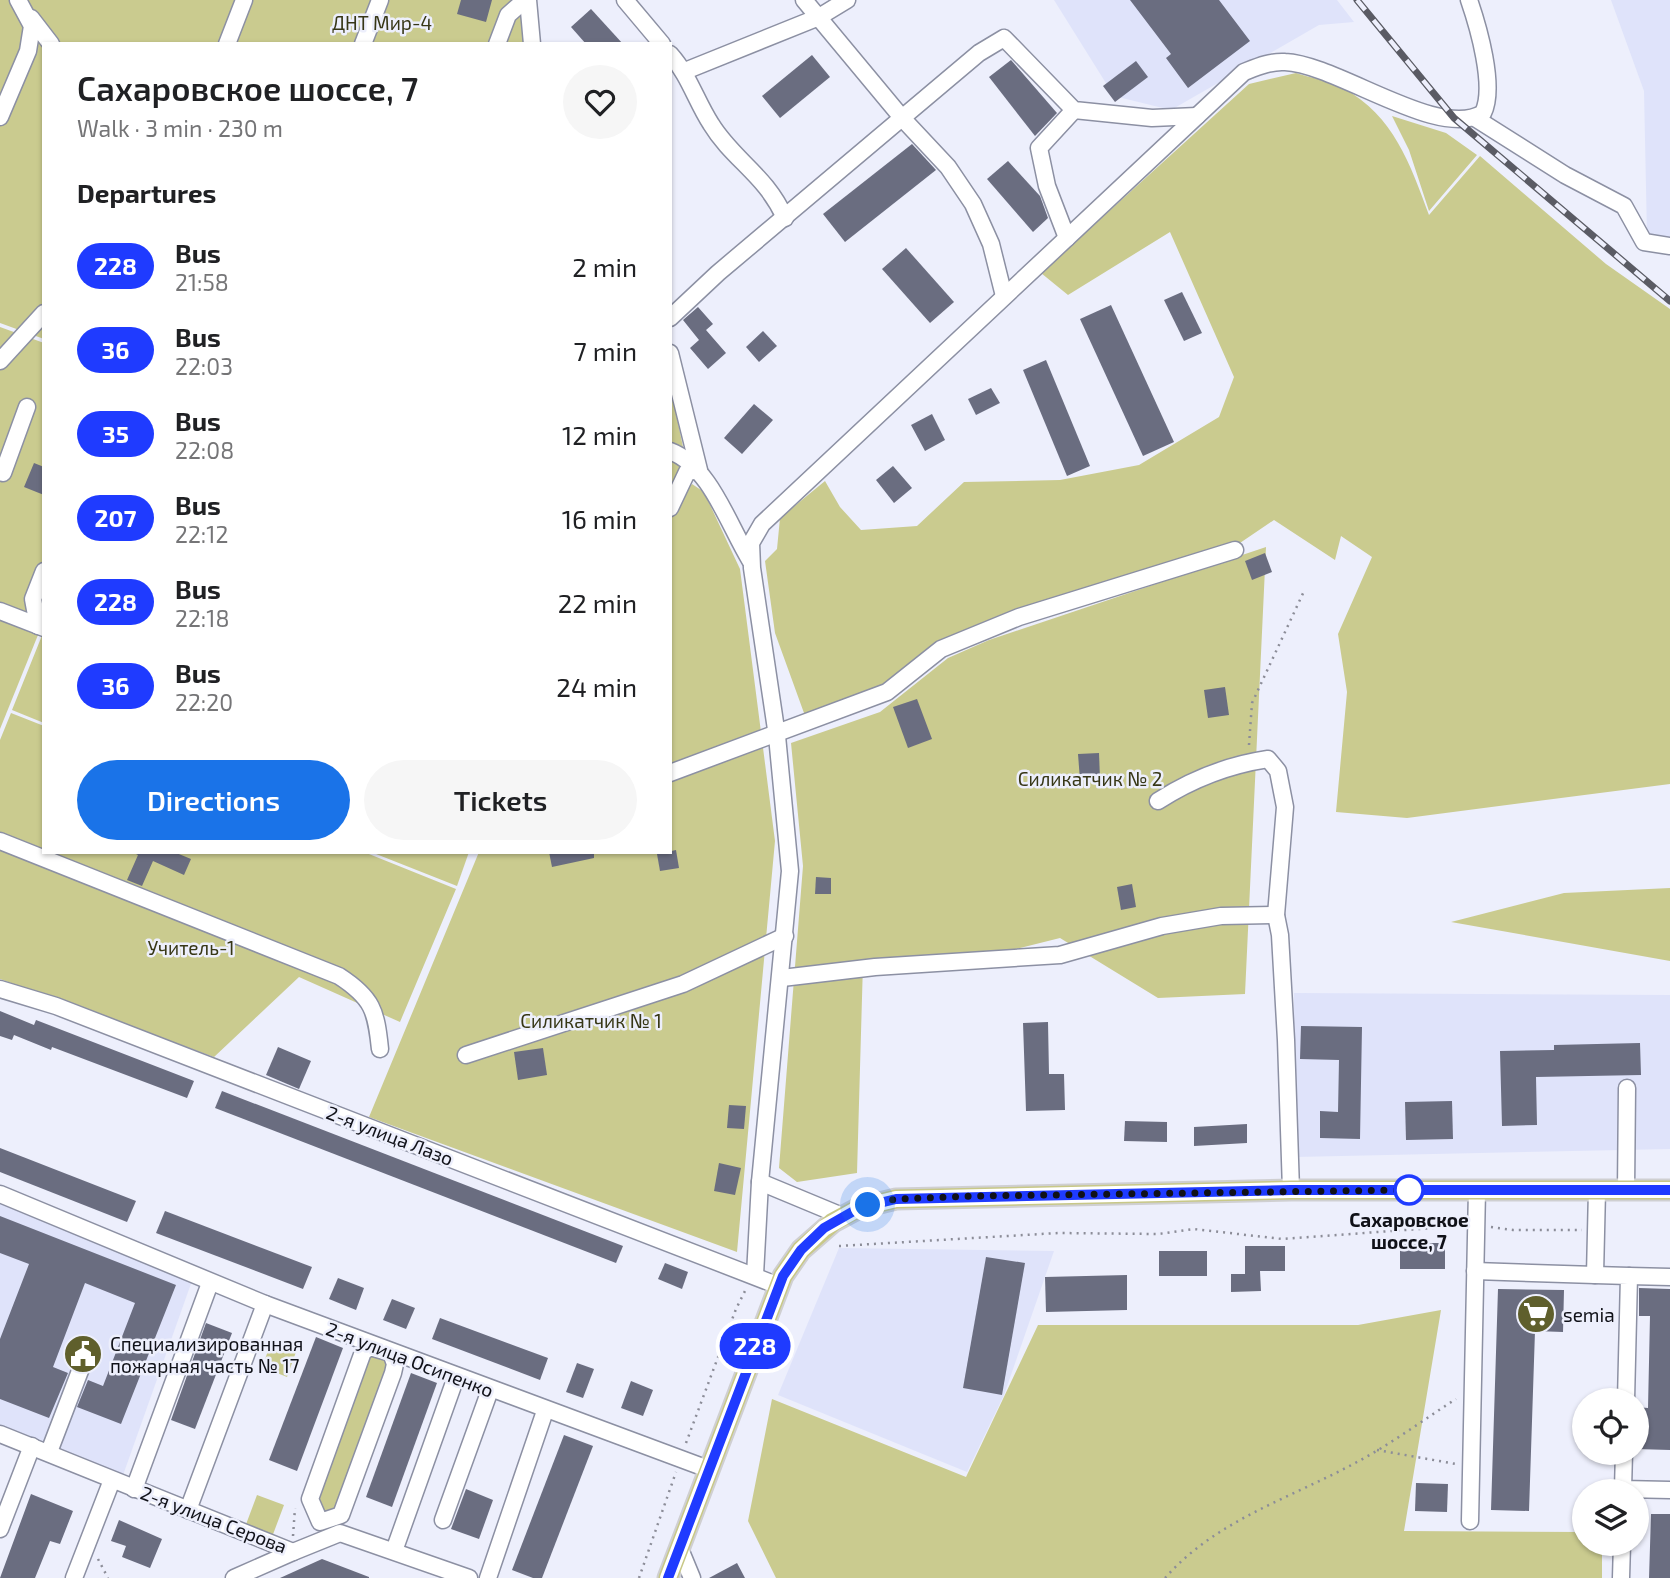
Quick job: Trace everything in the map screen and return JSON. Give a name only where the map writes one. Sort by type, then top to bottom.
[{"type":"main road","points":[[668,1578],[779,1286],[808,1242],[842,1216],[878,1202],[906,1199],[1291,1190],[1670,1190]]},
{"type":"street","points":[[228,42],[244,0]]},
{"type":"street","points":[[364,42],[380,0]]},
{"type":"street","points":[[498,42],[508,15],[527,0]]},
{"type":"street","points":[[527,0],[532,42]]},
{"type":"street","points":[[625,0],[660,42]]},
{"type":"street","points":[[804,0],[903,119],[948,167],[973,204],[999,265],[1004,296]]},
{"type":"street","points":[[685,71],[819,18],[847,0]]},
{"type":"street","points":[[1469,0],[1482,46],[1487,85],[1486,109],[1475,118]]},
{"type":"street","points":[[21,4],[50,42]]},
{"type":"street","points":[[0,117],[28,51],[32,26],[21,4]]},
{"type":"street","points":[[672,316],[979,53],[1004,38],[1074,110],[1152,118],[1197,117]]},
{"type":"street","points":[[672,56],[685,71],[711,125],[774,194],[785,218]]},
{"type":"street","points":[[755,1275],[760,1182],[782,978],[790,871],[777,736],[751,562],[751,543],[762,524],[1244,72],[1285,62],[1300,64],[1430,114],[1475,118],[1565,175],[1624,206],[1644,242],[1670,246]]},
{"type":"street","points":[[1067,238],[1047,186],[1039,148],[1074,110]]},
{"type":"street","points":[[0,361],[42,315]]},
{"type":"street","points":[[672,361],[699,470],[751,562]]},
{"type":"street","points":[[0,472],[3,473],[27,408]]},
{"type":"street","points":[[672,452],[682,456],[699,470]]},
{"type":"street","points":[[672,504],[687,472],[699,470]]},
{"type":"street","points":[[672,772],[777,736],[887,692],[941,649],[1019,617],[1235,550]]},
{"type":"street","points":[[41,627],[33,600],[42,576]]},
{"type":"street","points":[[0,611],[41,627]]},
{"type":"street","points":[[1158,801],[1189,781],[1247,763],[1268,760],[1278,771],[1285,807],[1276,915],[1283,987],[1291,1190]]},
{"type":"street","points":[[0,841],[340,976],[355,986],[376,1012],[380,1049]]},
{"type":"street","points":[[782,978],[875,967],[1060,955],[1162,926],[1221,916],[1276,915]]},
{"type":"street","points":[[466,1055],[683,984],[785,936]]},
{"type":"street","name":"2-я улица Лазо","points":[[0,989],[56,1006],[779,1286]]},
{"type":"street","points":[[1626,1190],[1627,1088]]},
{"type":"street","points":[[760,1182],[842,1216]]},
{"type":"street","points":[[1470,1521],[1477,1190]]},
{"type":"street","points":[[1595,1275],[1597,1190]]},
{"type":"street","name":"2-я улица Осипенко","points":[[0,1194],[210,1283],[545,1411],[708,1469]]},
{"type":"street","points":[[1475,1271],[1670,1277]]},
{"type":"street","points":[[1626,1388],[1629,1276]]},
{"type":"street","points":[[134,1489],[210,1283]]},
{"type":"street","points":[[188,1510],[265,1304]]},
{"type":"street","points":[[370,1347],[387,1349],[395,1364],[340,1518],[323,1530],[310,1499],[363,1352],[370,1347]]},
{"type":"street","points":[[49,1452],[83,1363]]},
{"type":"street","points":[[394,1551],[456,1377]]},
{"type":"street","points":[[443,1520],[490,1390]]},
{"type":"street","points":[[488,1578],[545,1411]]},
{"type":"street","name":"2-я улица Серова","points":[[0,1434],[293,1552],[323,1530],[340,1533],[470,1578]]},
{"type":"street","points":[[0,1529],[32,1446]]},
{"type":"street","points":[[74,1578],[112,1480]]},
{"type":"street","points":[[1649,1490],[1670,1490]]},
{"type":"street","points":[[680,1549],[692,1578]]},
{"type":"street","points":[[234,1578],[293,1552]]},
{"type":"street","points":[[1620,1578],[1621,1556]]},
{"type":"path","points":[[1247,763],[1252,703],[1305,589]]},
{"type":"path","points":[[839,1246],[1059,1233],[1158,1234],[1194,1229],[1282,1239],[1476,1224],[1513,1230],[1596,1230]]},
{"type":"path","points":[[639,1578],[736,1309],[755,1275]]},
{"type":"path","points":[[1166,1578],[1221,1530],[1377,1450],[1473,1388]]},
{"type":"path","points":[[1377,1450],[1471,1466]]},
{"type":"path","points":[[293,1552],[294,1508],[310,1499]]},
{"type":"shaded area","points":[[1054,0],[1337,0],[1354,22],[1319,25],[1171,110],[1114,96]]},
{"type":"shaded area","points":[[1611,0],[1670,0],[1670,242],[1647,236],[1644,91]]},
{"type":"shaded area","points":[[1294,993],[1670,995],[1670,1149],[1295,1157]]},
{"type":"shaded area","name":"Специализированная пожарная часть № 17","points":[[0,1199],[193,1278],[122,1478],[0,1430]]},
{"type":"shaded area","points":[[839,1248],[1054,1251],[1004,1395],[967,1472],[778,1395]]},
{"type":"green space","points":[[0,0],[239,0],[223,42],[42,42],[42,338],[0,323]]},
{"type":"green space","name":"ДНТ Мир-4","points":[[248,0],[523,0],[527,42],[232,42]]},
{"type":"green space","points":[[1296,73],[1343,88],[1375,112],[1388,127],[1407,160],[1429,215],[1480,156],[1606,264],[1670,309],[1670,784],[1407,818],[1336,812],[1347,692],[1338,634],[1372,557],[1341,536],[1335,560],[1274,520],[1237,545],[941,649],[887,692],[833,714],[804,713],[775,633],[765,561],[777,549],[780,518],[825,481],[840,507],[861,530],[917,526],[964,482],[1060,480],[1139,465],[1219,417],[1234,377],[1170,232],[1068,295],[1041,273],[1249,84]]},
{"type":"green space","points":[[1392,116],[1446,133],[1477,155],[1429,211],[1409,150]]},
{"type":"green space","points":[[0,327],[42,342],[42,566],[25,615],[0,606]]},
{"type":"green space","points":[[672,394],[689,476],[672,499]]},
{"type":"green space","name":"Силикатчик № 1","points":[[692,484],[704,492],[740,569],[775,841],[737,1252],[369,1117],[478,854],[672,854],[672,512]]},
{"type":"green space","name":"Силикатчик № 2","points":[[1266,547],[1245,994],[1158,998],[1060,938],[988,956],[863,963],[857,1173],[797,1182],[779,1168],[803,866],[791,743],[880,712],[948,658],[989,640]]},
{"type":"green space","points":[[42,586],[42,628],[36,600]]},
{"type":"green space","points":[[0,615],[40,630],[0,729]]},
{"type":"green space","points":[[42,635],[42,722],[12,710]]},
{"type":"green space","name":"Учитель-1","points":[[11,713],[42,725],[42,854],[369,854],[456,889],[400,1022],[299,977],[214,1057],[0,979],[0,740]]},
{"type":"green space","points":[[376,854],[468,854],[457,886]]},
{"type":"green space","points":[[1670,888],[1670,961],[1451,922],[1564,893]]},
{"type":"green space","points":[[1441,1310],[1404,1531],[1572,1532],[1572,1556],[1602,1556],[1602,1578],[776,1578],[748,1521],[772,1399],[966,1477],[1038,1325],[1358,1325]]},
{"type":"green space","points":[[271,1343],[296,1352],[287,1377],[262,1367]]},
{"type":"green space","points":[[363,1352],[392,1356],[341,1515],[316,1513],[324,1457]]},
{"type":"green space","points":[[257,1495],[284,1505],[272,1537],[245,1527]]},
{"type":"building","points":[[461,0],[492,0],[486,22],[457,14]]},
{"type":"building","points":[[1130,0],[1219,0],[1250,41],[1188,88],[1166,58],[1171,54]]},
{"type":"building","points":[[591,9],[621,42],[584,42],[571,27]]},
{"type":"building","points":[[812,55],[830,77],[780,118],[762,96]]},
{"type":"building","points":[[1011,60],[1057,113],[1035,136],[989,77]]},
{"type":"building","points":[[1136,61],[1148,77],[1115,102],[1103,86]]},
{"type":"building","points":[[912,144],[936,170],[845,242],[823,214]]},
{"type":"building","points":[[1008,161],[1040,196],[1048,218],[1033,232],[987,179]]},
{"type":"building","points":[[906,248],[954,302],[930,323],[882,269]]},
{"type":"building","points":[[1182,292],[1202,333],[1184,341],[1164,300]]},
{"type":"building","points":[[1111,305],[1174,442],[1143,456],[1080,319]]},
{"type":"building","points":[[698,307],[713,324],[706,330],[726,353],[708,369],[690,348],[699,340],[683,320]]},
{"type":"building","points":[[763,331],[777,346],[759,362],[746,347]]},
{"type":"building","points":[[1046,360],[1090,466],[1067,476],[1023,370]]},
{"type":"building","points":[[991,388],[1000,403],[976,415],[968,399]]},
{"type":"building","points":[[754,404],[773,420],[742,454],[724,438]]},
{"type":"building","points":[[932,414],[945,440],[925,451],[911,425]]},
{"type":"building","points":[[34,463],[42,466],[42,494],[24,487]]},
{"type":"building","points":[[893,466],[912,488],[894,503],[876,480]]},
{"type":"building","points":[[1265,553],[1272,572],[1252,580],[1245,561]]},
{"type":"building","points":[[1225,687],[1229,715],[1208,718],[1204,690]]},
{"type":"building","points":[[917,699],[932,739],[908,748],[893,707]]},
{"type":"building","points":[[1099,753],[1100,779],[1080,780],[1078,754]]},
{"type":"building","points":[[676,850],[679,868],[660,871],[657,854],[672,854],[672,851]]},
{"type":"building","points":[[136,854],[179,854],[191,859],[184,875],[153,861],[142,886],[127,880],[138,855]]},
{"type":"building","points":[[549,854],[594,854],[594,858],[552,867]]},
{"type":"building","points":[[816,877],[831,878],[831,894],[815,894]]},
{"type":"building","points":[[1132,884],[1136,907],[1121,910],[1117,887]]},
{"type":"building","points":[[0,1011],[34,1025],[36,1020],[194,1081],[187,1098],[52,1047],[51,1050],[14,1035],[12,1040],[0,1036]]},
{"type":"building","points":[[1048,1022],[1049,1074],[1064,1074],[1065,1110],[1026,1111],[1023,1023]]},
{"type":"building","points":[[1301,1026],[1362,1027],[1360,1139],[1320,1138],[1320,1111],[1338,1112],[1339,1060],[1300,1059]]},
{"type":"building","points":[[1640,1043],[1641,1075],[1536,1077],[1537,1125],[1502,1126],[1500,1051],[1554,1050],[1554,1045]]},
{"type":"building","points":[[278,1047],[311,1061],[299,1089],[266,1075]]},
{"type":"building","points":[[543,1048],[547,1075],[518,1080],[514,1052]]},
{"type":"building","points":[[222,1091],[623,1246],[616,1263],[215,1108]]},
{"type":"building","points":[[1452,1101],[1453,1139],[1406,1140],[1405,1102]]},
{"type":"building","points":[[729,1105],[746,1106],[744,1129],[727,1128]]},
{"type":"building","points":[[1125,1121],[1167,1122],[1167,1142],[1124,1141]]},
{"type":"building","points":[[1247,1124],[1247,1143],[1194,1146],[1194,1127]]},
{"type":"building","points":[[0,1148],[136,1201],[127,1222],[0,1172]]},
{"type":"building","points":[[719,1163],[741,1168],[735,1195],[714,1191]]},
{"type":"building","points":[[165,1211],[312,1267],[303,1289],[156,1233]]},
{"type":"building","points":[[0,1216],[176,1285],[121,1424],[77,1407],[88,1380],[103,1386],[135,1303],[85,1283],[53,1367],[68,1373],[49,1418],[0,1399],[0,1339],[29,1264],[0,1253]]},
{"type":"building","points":[[1400,1243],[1445,1243],[1445,1269],[1400,1269]]},
{"type":"building","points":[[1245,1246],[1285,1246],[1285,1271],[1260,1271],[1261,1291],[1231,1292],[1231,1274],[1245,1274]]},
{"type":"building","points":[[1159,1251],[1207,1251],[1207,1276],[1159,1276]]},
{"type":"building","points":[[986,1257],[1025,1263],[1002,1395],[963,1388]]},
{"type":"building","points":[[665,1263],[688,1272],[682,1289],[658,1279]]},
{"type":"building","points":[[1127,1275],[1127,1310],[1046,1312],[1045,1277]]},
{"type":"building","points":[[338,1278],[364,1288],[356,1310],[329,1299]]},
{"type":"building","points":[[1639,1288],[1670,1289],[1670,1450],[1649,1449],[1650,1316],[1639,1316]]},
{"type":"building","points":[[1498,1289],[1564,1290],[1563,1332],[1535,1331],[1529,1511],[1491,1510]]},
{"type":"building","points":[[392,1299],[415,1308],[406,1329],[383,1320]]},
{"type":"building","points":[[440,1318],[548,1358],[540,1380],[432,1339]]},
{"type":"building","points":[[206,1323],[232,1333],[195,1429],[171,1420]]},
{"type":"building","points":[[316,1337],[343,1348],[297,1471],[269,1460]]},
{"type":"building","points":[[577,1363],[594,1369],[583,1398],[566,1392]]},
{"type":"building","points":[[411,1373],[437,1383],[392,1507],[366,1497]]},
{"type":"building","points":[[631,1381],[653,1390],[643,1416],[621,1408]]},
{"type":"building","points":[[564,1435],[593,1446],[542,1578],[533,1578],[512,1570]]},
{"type":"building","points":[[1416,1483],[1448,1484],[1447,1512],[1415,1511]]},
{"type":"building","points":[[466,1489],[493,1500],[479,1539],[451,1529]]},
{"type":"building","points":[[31,1494],[73,1511],[60,1544],[50,1541],[35,1578],[0,1578]]},
{"type":"building","points":[[1651,1514],[1670,1514],[1670,1578],[1649,1578]]},
{"type":"building","points":[[119,1520],[162,1539],[150,1568],[122,1557],[126,1546],[111,1541]]},
{"type":"building","points":[[322,1559],[369,1577],[369,1578],[280,1578]]},
{"type":"building","points":[[737,1563],[745,1578],[709,1578]]},
{"type":"railway","points":[[1357,0],[1454,118],[1670,301]]},
{"type":"bus line","name":"228","points":[[668,1578],[783,1276],[816,1234],[859,1208],[896,1199],[975,1196],[1291,1190],[1670,1190]]},
{"type":"place","name":"Сахаровское шоссе, 7","points":[[1409,1190]]},
{"type":"place","name":"semia","points":[[1536,1314]]},
{"type":"place","name":"Специализированная пожарная часть № 17","points":[[83,1354]]},
{"type":"route","points":[[868,1205],[896,1199],[975,1196],[1409,1190]]}]
